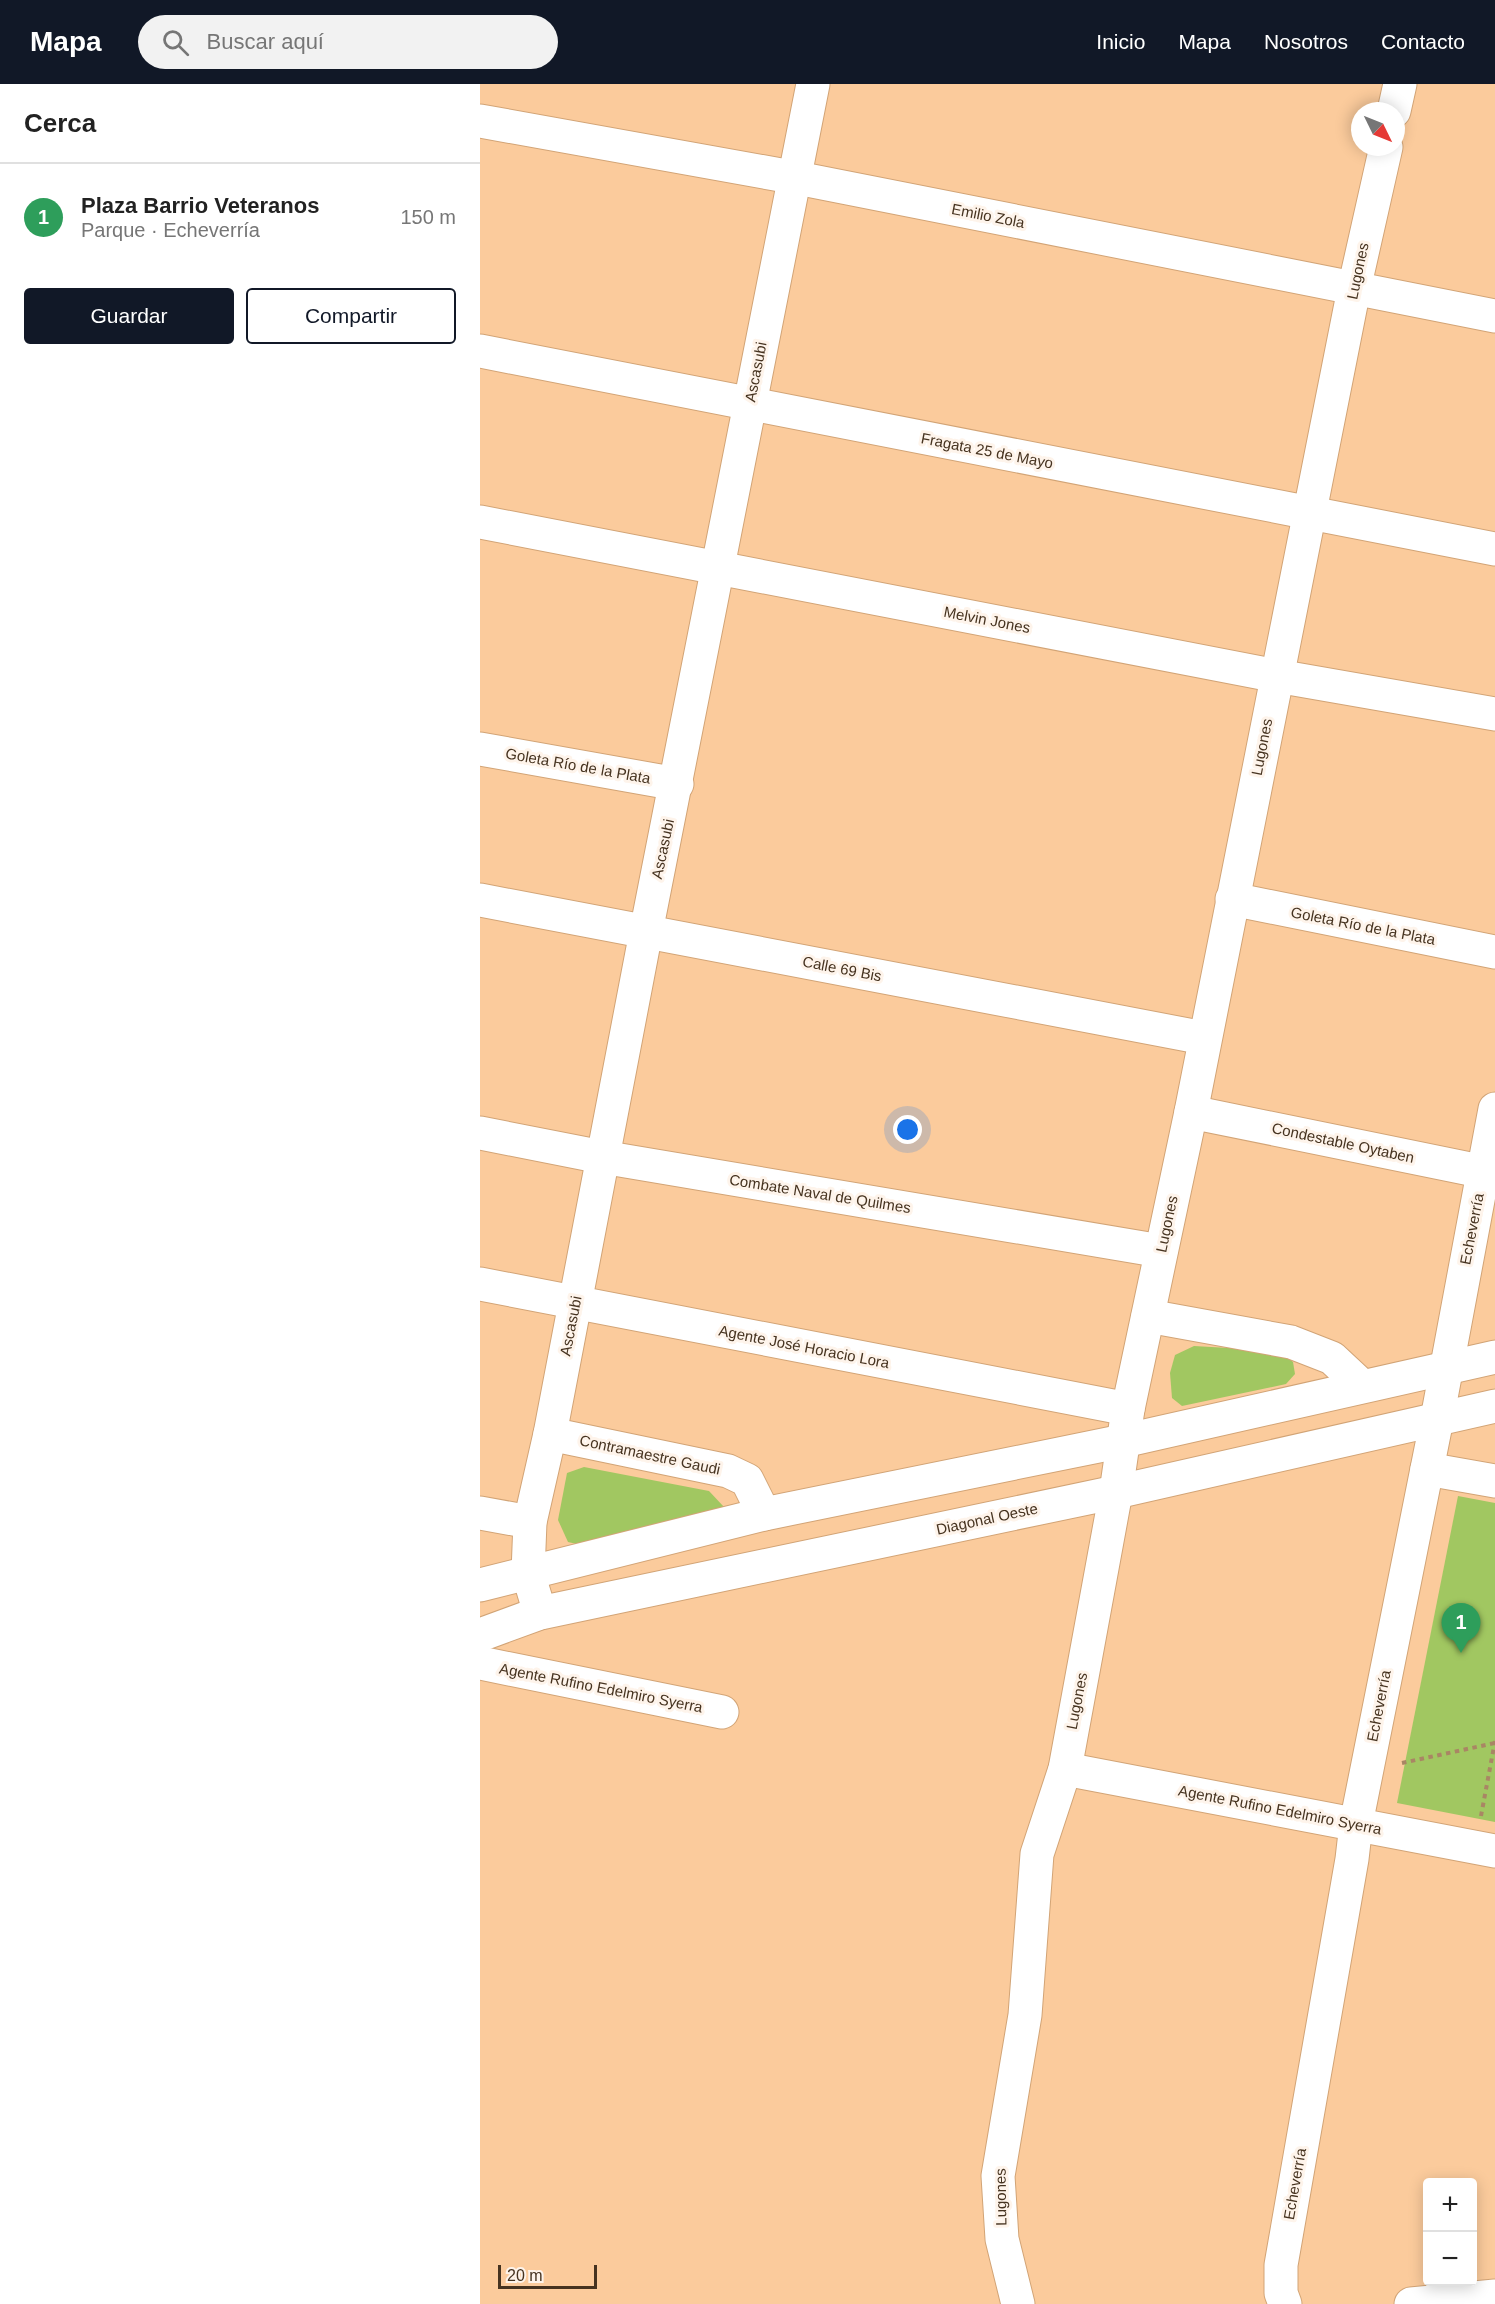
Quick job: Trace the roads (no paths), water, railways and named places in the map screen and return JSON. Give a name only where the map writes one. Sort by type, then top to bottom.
[{"type":"street","name":"Ascasubi","points":[[540,1613],[528,1573],[530,1522],[550,1434],[602,1157],[677,784],[792,177],[813,84]]},
{"type":"street","points":[[1396,102],[1400,84]]},
{"type":"street","name":"Emilio Zola","points":[[480,121],[792,177],[1495,316]]},
{"type":"street","name":"Lugones","points":[[1018,2304],[1002,2240],[998,2176],[1025,2015],[1037,1854],[1065,1769],[1116,1492],[1128,1409],[1191,1112],[1354,289],[1384,156]]},
{"type":"street","name":"Fragata 25 de Mayo","points":[[480,351],[1495,549]]},
{"type":"street","name":"Melvin Jones","points":[[480,522],[1277,676],[1495,714]]},
{"type":"street","name":"Goleta Río de la Plata","points":[[480,748],[677,784]]},
{"type":"street","name":"Goleta Río de la Plata","points":[[1232,899],[1495,952]]},
{"type":"street","name":"Calle 69 Bis","points":[[480,900],[1204,1038]]},
{"type":"street","name":"Echeverría","points":[[1285,2304],[1281,2293],[1281,2265],[1352,1859],[1356,1824],[1437,1419],[1445,1368],[1489,1173],[1495,1109]]},
{"type":"street","name":"Condestable Oytaben","points":[[1191,1112],[1489,1173]]},
{"type":"street","name":"Combate Naval de Quilmes","points":[[480,1133],[602,1157],[1161,1251]]},
{"type":"street","name":"Agente José Horacio Lora","points":[[480,1284],[1128,1409]]},
{"type":"street","points":[[1148,1316],[1291,1342],[1332,1358],[1362,1386]]},
{"type":"street","points":[[480,1585],[764,1514],[1123,1441],[1495,1357]]},
{"type":"street","name":"Diagonal Oeste","points":[[480,1635],[540,1613],[1116,1492],[1495,1406]]},
{"type":"street","name":"Contramaestre Gaudi","points":[[550,1434],[728,1471],[747,1480],[764,1514]]},
{"type":"street","points":[[1426,1468],[1495,1481]]},
{"type":"street","points":[[480,1513],[530,1522]]},
{"type":"street","name":"Agente Rufino Edelmiro Syerra","points":[[480,1663],[722,1712]]},
{"type":"street","name":"Agente Rufino Edelmiro Syerra","points":[[1065,1769],[1485,1849]]},
{"type":"street","points":[[1411,2304],[1495,2296]]},
{"type":"place","name":"Plaza Barrio Veteranos","points":[[1461,1653]]}]
